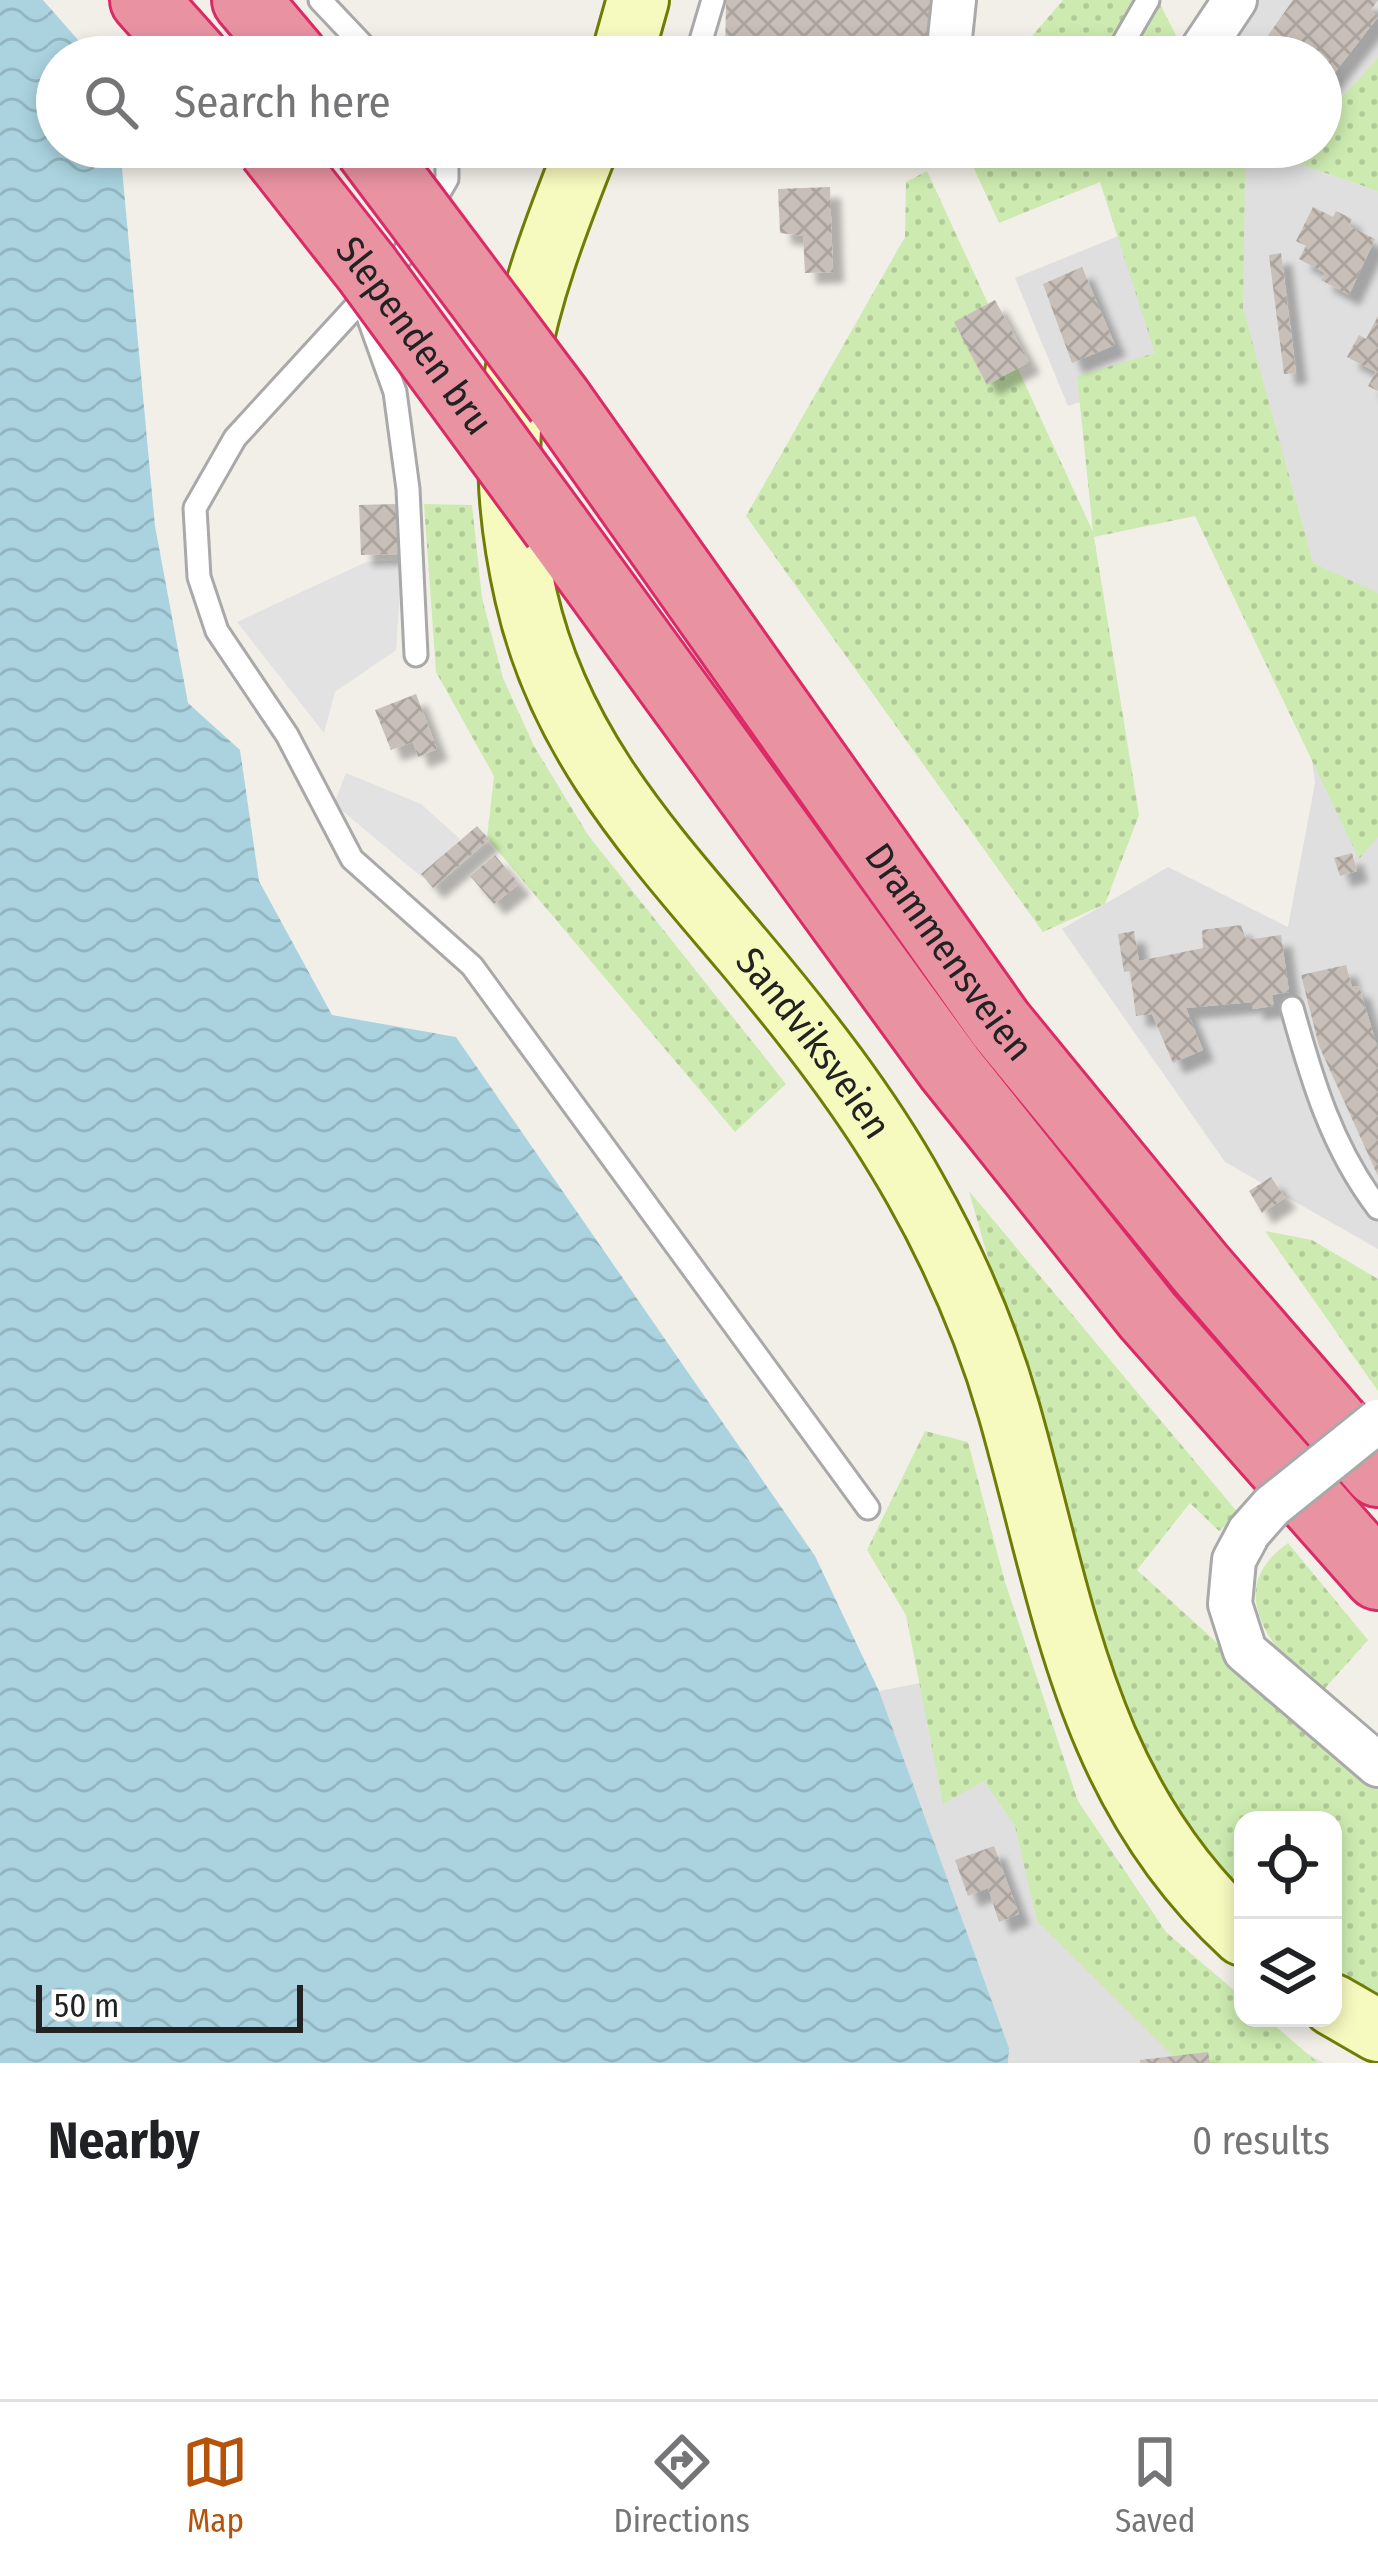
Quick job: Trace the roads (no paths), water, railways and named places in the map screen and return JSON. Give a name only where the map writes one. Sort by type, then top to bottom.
[{"type":"highway","points":[[144,0],[176,36]]},
{"type":"highway","points":[[246,0],[276,36]]},
{"type":"highway","name":"Slependen bru","points":[[287,168],[556,526]]},
{"type":"highway","name":"Slependen bru","points":[[384,168],[560,400]]},
{"type":"highway","name":"Drammensveien","points":[[560,400],[1000,1024],[1201,1269],[1378,1473]]},
{"type":"highway","name":"Drammensveien","points":[[556,526],[950,1068],[1148,1316],[1378,1576]]},
{"type":"main road","points":[[628,36],[638,0]]},
{"type":"main road","name":"Sandviksveien","points":[[579,168],[542,267],[512,376],[511,512],[526,599],[544,662],[575,730],[617,800],[820,1046],[857,1095],[917,1192],[988,1346],[1097,1723],[1141,1810],[1168,1850],[1191,1882],[1234,1926]]},
{"type":"main road","points":[[1342,2010],[1378,2031]]},
{"type":"street","points":[[950,36],[953,0]]},
{"type":"street","points":[[1211,36],[1235,0]]},
{"type":"street","points":[[1378,1421],[1272,1506],[1249,1532],[1234,1560],[1230,1604],[1245,1652],[1378,1765]]},
{"type":"lane","points":[[320,0],[354,36]]},
{"type":"lane","points":[[702,36],[713,0]]},
{"type":"lane","points":[[1127,36],[1148,0]]},
{"type":"lane","points":[[447,168],[447,179],[402,256],[235,438],[195,508],[200,577],[217,631],[287,735],[352,859],[472,966],[868,1508]]},
{"type":"lane","points":[[362,299],[395,392],[408,489],[416,655]]},
{"type":"lane","points":[[1292,1008],[1315,1090],[1351,1173],[1378,1208]]},
{"type":"water","points":[[0,0],[43,0],[75,36],[36,36],[36,168],[122,168],[155,526],[188,703],[240,750],[259,881],[332,1015],[456,1037],[815,1556],[879,1691],[1009,2048],[1008,2063],[0,2063]]}]
